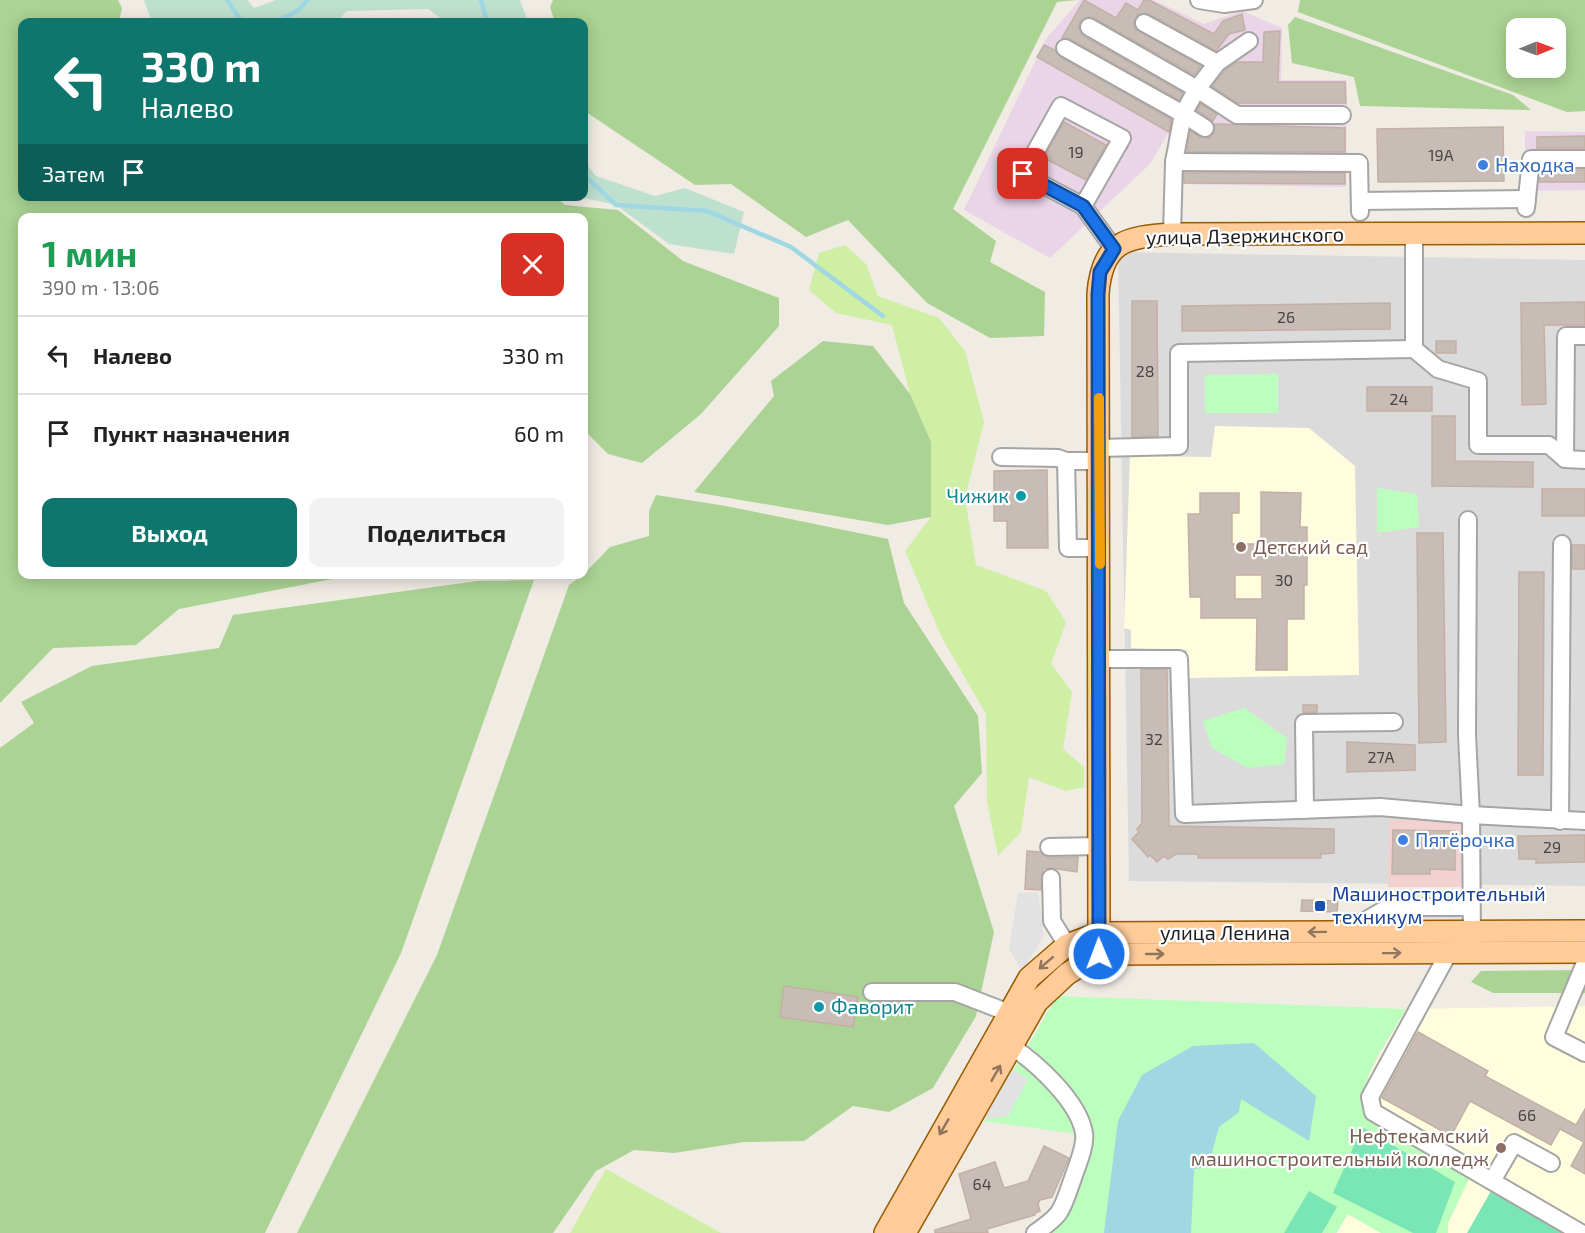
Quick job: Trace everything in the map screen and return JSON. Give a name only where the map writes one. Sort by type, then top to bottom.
[{"type":"main road","name":"улица Дзержинского","points":[[1114,249],[1134,237],[1172,234],[1585,233]]},
{"type":"main road","points":[[905,1233],[1037,1002],[1067,974],[1099,954],[1100,272],[1114,249]]},
{"type":"main road","name":"улица Ленина","points":[[1099,954],[1449,952],[1472,942],[1585,931]]},
{"type":"main road","name":"улица Ленина","points":[[885,1233],[1029,978],[1067,945],[1099,933],[1346,932],[1585,952]]},
{"type":"street","points":[[1199,0],[1224,4],[1254,0]]},
{"type":"street","points":[[1144,23],[1217,63]]},
{"type":"street","points":[[1089,27],[1197,89],[1237,116],[1342,115]]},
{"type":"street","points":[[1172,234],[1174,162],[1183,114],[1197,89],[1217,63],[1249,41]]},
{"type":"street","points":[[1065,48],[1204,128]]},
{"type":"street","points":[[1083,206],[1122,138],[1061,106],[1023,174],[1083,206],[1114,249]]},
{"type":"street","points":[[1174,162],[1359,163],[1360,206],[1527,203],[1531,159],[1585,159]]},
{"type":"street","points":[[1414,234],[1414,349]]},
{"type":"street","points":[[1565,459],[1566,336],[1585,336]]},
{"type":"street","points":[[1001,457],[1058,458],[1066,461],[1179,446],[1179,353],[1414,349],[1438,369],[1478,381],[1478,445],[1549,445],[1565,459],[1585,460]]},
{"type":"street","points":[[1066,461],[1068,548],[1100,548]]},
{"type":"street","points":[[1468,520],[1467,735],[1471,815],[1472,942]]},
{"type":"street","points":[[1560,821],[1562,544]]},
{"type":"street","points":[[1100,659],[1179,659],[1184,814],[1380,807],[1560,821],[1585,820]]},
{"type":"street","points":[[1305,810],[1305,723],[1394,722]]},
{"type":"street","points":[[1049,847],[1100,846]]},
{"type":"street","points":[[1051,878],[1052,921],[1067,945]]},
{"type":"street","points":[[1346,932],[1389,907],[1471,907]]},
{"type":"street","points":[[1449,952],[1370,1097],[1373,1112],[1581,1233]]},
{"type":"street","points":[[1585,963],[1554,1037],[1585,1053]]},
{"type":"street","points":[[872,992],[955,992],[1010,1012]]},
{"type":"street","points":[[1011,1046],[1024,1054],[1073,1104],[1084,1135],[1078,1165],[1059,1216],[1035,1233]]},
{"type":"street","points":[[1492,1181],[1514,1143],[1551,1163]]},
{"type":"shaded area","points":[[1080,0],[1154,0],[1204,24],[1242,11],[1282,28],[1281,80],[1347,80],[1346,187],[1177,184],[1168,133],[1150,164],[1050,258],[964,210],[1046,39]]},
{"type":"shaded area","points":[[1525,131],[1585,132],[1585,190],[1525,191]]},
{"type":"shaded area","points":[[1118,252],[1585,260],[1585,886],[1129,881]]},
{"type":"shaded area","name":"Детский сад","points":[[1215,426],[1309,428],[1355,466],[1359,675],[1189,678],[1187,650],[1131,648],[1131,630],[1124,628],[1130,456],[1211,457]]},
{"type":"shaded area","points":[[1389,820],[1462,820],[1461,887],[1388,887]]},
{"type":"shaded area","points":[[1038,892],[1044,936],[1022,972],[1009,948],[1018,893]]},
{"type":"shaded area","points":[[1464,896],[1464,926],[1355,926],[1385,898]]},
{"type":"shaded area","name":"Нефтекамский машиностроительный колледж","points":[[1585,1006],[1585,1233],[1448,1233],[1448,1223],[1468,1179],[1365,1116],[1361,1100],[1364,1083],[1406,1009]]},
{"type":"shaded area","points":[[1012,1069],[1028,1079],[1008,1116],[987,1119],[986,1115]]},
{"type":"shaded area","name":"Нефтекамский машиностроительный колледж","points":[[1347,1214],[1381,1233],[1337,1233]]},
{"type":"green space","points":[[0,0],[118,0],[122,8],[120,18],[18,18],[18,201],[560,201],[565,205],[618,210],[683,261],[779,298],[779,326],[701,414],[642,463],[608,454],[588,434],[588,213],[18,213],[18,579],[333,579],[179,609],[136,645],[53,648],[0,703]]},
{"type":"green space","points":[[144,0],[247,0],[254,8],[276,0],[520,0],[527,18],[440,18],[428,9],[347,11],[340,18],[151,18]]},
{"type":"green space","points":[[553,0],[1077,0],[1057,2],[953,209],[996,241],[990,262],[1045,292],[1044,336],[990,338],[927,303],[848,220],[806,237],[731,184],[695,185],[588,113],[588,18],[554,18],[550,7]]},
{"type":"green space","points":[[1300,0],[1585,0],[1585,111],[1567,112],[1298,12]]},
{"type":"green space","points":[[1295,17],[1513,95],[1531,110],[1360,106],[1354,77],[1292,63],[1288,25]]},
{"type":"green space","points":[[588,166],[596,176],[655,196],[685,188],[744,212],[734,254],[669,244],[616,205],[588,199]]},
{"type":"green space","points":[[845,245],[866,264],[878,296],[939,318],[965,351],[984,422],[965,498],[976,565],[1046,591],[1066,622],[1051,664],[1072,692],[1063,749],[1084,767],[1084,787],[1066,791],[1029,777],[1021,832],[998,856],[987,802],[986,714],[942,638],[905,551],[931,517],[931,442],[910,394],[892,325],[836,313],[809,290],[819,253]]},
{"type":"green space","points":[[823,341],[873,346],[910,394],[931,442],[931,517],[888,525],[694,492],[774,396],[771,381]]},
{"type":"green space","points":[[1278,374],[1278,413],[1205,413],[1205,375]]},
{"type":"green space","points":[[1377,488],[1417,494],[1419,527],[1377,533]]},
{"type":"green space","points":[[656,495],[726,506],[888,539],[904,603],[978,716],[982,773],[954,806],[994,932],[976,1016],[933,1088],[889,1112],[853,1106],[804,1141],[744,1142],[674,1153],[634,1150],[596,1171],[553,1233],[297,1233],[437,955],[569,585],[577,579],[588,579],[588,570],[610,547],[649,536],[649,511]]},
{"type":"green space","points":[[534,580],[401,953],[265,1233],[0,1233],[0,748],[34,723],[21,702],[92,666],[219,648],[233,615],[477,581]]},
{"type":"green space","points":[[1244,708],[1287,738],[1284,764],[1248,768],[1212,748],[1203,721]]},
{"type":"green space","points":[[1585,970],[1585,993],[1493,993],[1471,982],[1481,971]]},
{"type":"green space","points":[[1057,996],[1406,1009],[1369,1074],[1363,1102],[1365,1116],[1469,1179],[1448,1223],[1448,1233],[1381,1233],[1348,1214],[1336,1233],[1035,1233],[1059,1216],[1084,1135],[984,1121]]},
{"type":"green space","points":[[1362,1127],[1455,1182],[1436,1233],[1413,1233],[1333,1193]]},
{"type":"green space","points":[[606,1169],[721,1233],[570,1233]]},
{"type":"green space","points":[[1309,1191],[1337,1207],[1322,1233],[1284,1233]]},
{"type":"green space","points":[[1491,1191],[1564,1233],[1467,1233]]},
{"type":"water","points":[[1254,1043],[1316,1096],[1309,1141],[1241,1099],[1239,1112],[1219,1127],[1208,1167],[1194,1169],[1191,1233],[1104,1233],[1118,1121],[1142,1075],[1193,1046]]},
{"type":"building","points":[[1084,0],[1116,18],[1126,3],[1138,10],[1144,0],[1149,0],[1214,34],[1223,21],[1242,14],[1245,30],[1229,34],[1216,51],[1149,14],[1138,14],[1134,23],[1135,29],[1201,66],[1194,75],[1094,18],[1088,17],[1080,21],[1079,28],[1083,36],[1183,93],[1179,100],[1070,39],[1062,38]]},
{"type":"building","points":[[1280,31],[1278,82],[1345,82],[1346,103],[1237,103],[1212,86],[1224,71],[1237,62],[1263,62],[1264,32]]},
{"type":"building","points":[[1044,45],[1055,50],[1060,57],[1171,119],[1169,132],[1037,57]]},
{"type":"building","points":[[1201,104],[1217,114],[1213,121],[1197,110]]},
{"type":"building","points":[[1064,122],[1106,145],[1086,180],[1044,158]]},
{"type":"building","points":[[1215,124],[1345,128],[1345,152],[1187,152],[1190,131],[1200,137],[1209,138],[1214,133]]},
{"type":"building","points":[[1503,127],[1504,181],[1378,182],[1377,129]]},
{"type":"building","points":[[1585,136],[1585,148],[1537,148],[1537,137]]},
{"type":"building","points":[[1540,170],[1585,170],[1585,182],[1539,182]]},
{"type":"building","points":[[1184,173],[1345,173],[1345,184],[1184,183]]},
{"type":"building","points":[[1132,301],[1157,301],[1158,436],[1132,437]]},
{"type":"building","points":[[1585,302],[1585,325],[1544,325],[1546,404],[1522,405],[1521,303]]},
{"type":"building","points":[[1390,303],[1390,329],[1182,331],[1182,306]]},
{"type":"building","points":[[1436,341],[1456,341],[1456,353],[1436,353]]},
{"type":"building","points":[[1367,387],[1432,387],[1432,411],[1367,411]]},
{"type":"building","points":[[1432,416],[1455,416],[1455,461],[1533,462],[1533,487],[1432,486]]},
{"type":"building","name":"Чижик","points":[[1047,470],[1048,548],[1007,548],[1007,521],[994,521],[994,471]]},
{"type":"building","points":[[1542,489],[1585,489],[1585,516],[1542,516]]},
{"type":"building","points":[[1261,492],[1301,493],[1300,527],[1307,527],[1307,585],[1304,585],[1304,619],[1287,619],[1287,670],[1256,670],[1257,618],[1201,618],[1201,597],[1190,597],[1188,514],[1200,514],[1200,493],[1239,493],[1239,513],[1232,513],[1232,544],[1261,544]],"holes":[[[1235,575],[1262,575],[1262,599],[1235,599]]]},
{"type":"building","points":[[1417,533],[1443,533],[1446,742],[1419,743]]},
{"type":"building","points":[[1572,545],[1585,545],[1585,569],[1572,569]]},
{"type":"building","points":[[1519,572],[1544,572],[1543,775],[1518,775]]},
{"type":"building","points":[[1141,669],[1167,669],[1169,826],[1334,829],[1334,853],[1320,854],[1321,858],[1198,858],[1198,854],[1176,854],[1168,859],[1164,856],[1157,862],[1150,855],[1148,857],[1132,839],[1139,832],[1137,829],[1142,823]]},
{"type":"building","points":[[1303,705],[1317,705],[1317,712],[1303,713]]},
{"type":"building","points":[[1347,742],[1415,745],[1415,770],[1347,772]]},
{"type":"building","points":[[1393,830],[1455,831],[1455,870],[1430,869],[1430,874],[1392,874]]},
{"type":"building","points":[[1585,835],[1585,862],[1536,863],[1536,859],[1519,859],[1518,836]]},
{"type":"building","points":[[1027,851],[1040,852],[1049,858],[1078,857],[1077,872],[1043,869],[1041,890],[1025,889]]},
{"type":"building","points":[[1302,900],[1338,901],[1337,912],[1301,911]]},
{"type":"building","name":"Фаворит","points":[[784,986],[858,997],[853,1027],[780,1017]]},
{"type":"building","points":[[1418,1032],[1488,1071],[1485,1076],[1576,1125],[1585,1109],[1585,1174],[1571,1166],[1584,1142],[1560,1129],[1551,1145],[1470,1101],[1451,1136],[1382,1098]]},
{"type":"building","points":[[1044,1146],[1069,1158],[1052,1197],[1040,1200],[1038,1204],[1040,1211],[1035,1215],[987,1229],[988,1233],[935,1233],[935,1230],[971,1219],[959,1174],[995,1162],[1004,1188],[1028,1181]]},
{"type":"waterway","points":[[227,0],[239,18]]},
{"type":"waterway","points":[[284,18],[300,9],[307,0]]},
{"type":"waterway","points":[[481,0],[486,18]]},
{"type":"waterway","points":[[588,179],[616,205],[707,211],[791,247],[883,316]]},
{"type":"slow traffic","points":[[1099,398],[1100,564]]},
{"type":"place","name":"Находка","points":[[1483,165]]},
{"type":"place","name":"Чижик","points":[[1021,496]]},
{"type":"place","name":"Детский сад","points":[[1241,547]]},
{"type":"place","name":"Пятёрочка","points":[[1403,840]]},
{"type":"place","name":"Машиностроительный техникум","points":[[1320,906]]},
{"type":"place","name":"Фаворит","points":[[819,1007]]},
{"type":"place","name":"Нефтекамский машиностроительный колледж","points":[[1501,1148]]},
{"type":"route","points":[[1023,174],[1083,206],[1114,249],[1100,272],[1098,294],[1099,954]]}]
